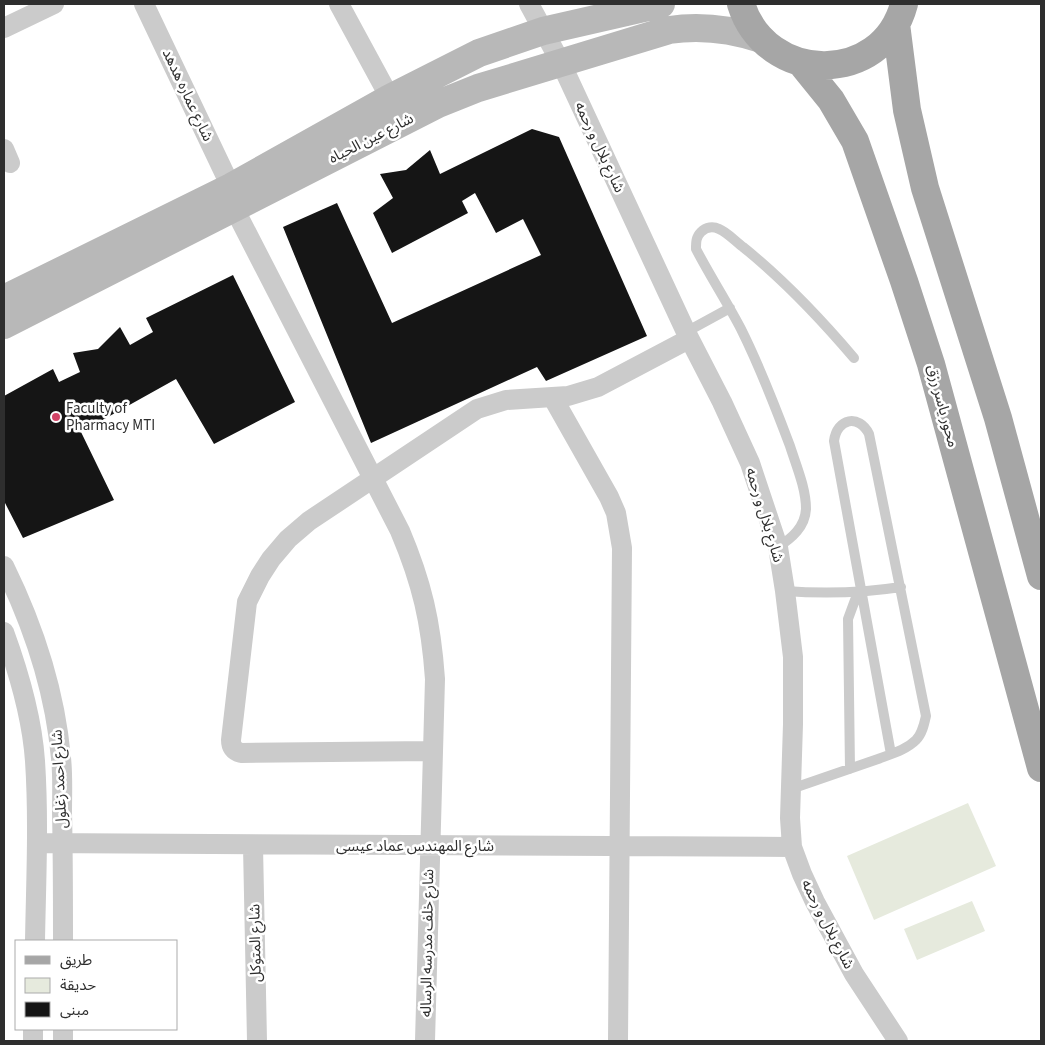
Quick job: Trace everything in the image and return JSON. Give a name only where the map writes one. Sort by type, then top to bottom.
[{"type":"main road","points":[[742,4],[752,27],[761,39],[780,54],[801,63],[817,66],[848,62],[876,48],[887,37],[900,14]]},
{"type":"main road","points":[[900,14],[907,110],[921,170],[998,418],[1041,576]]},
{"type":"main road","name":"محور ياسر رزق","points":[[801,63],[831,100],[854,141],[901,272],[931,364],[1041,768]]},
{"type":"street","points":[[4,28],[54,4]]},
{"type":"street","name":"شارع عماره هدهد","points":[[144,4],[233,197],[372,478]]},
{"type":"street","points":[[339,4],[390,98]]},
{"type":"street","name":"شارع بلال و رحمه","points":[[529,4],[561,63],[750,463],[778,547],[793,657],[790,818],[792,847],[812,895],[854,974],[898,1041]]},
{"type":"street","name":"شارع عين الحياه","points":[[4,325],[233,197],[390,98],[479,53],[543,31],[662,4]]},
{"type":"street","name":"شارع عين الحياه","points":[[4,299],[438,104],[478,88],[654,34],[685,28],[724,29],[761,39]]},
{"type":"street","points":[[432,752],[241,753],[234,750],[231,744],[247,602],[260,576],[288,539],[309,521],[477,409],[506,400],[568,396],[598,387],[688,335]]},
{"type":"street","points":[[553,398],[602,481],[616,513],[622,548],[618,1041]]},
{"type":"street","name":"شارع خلف مدرسه الرساله","points":[[372,478],[400,531],[415,566],[425,603],[432,641],[435,679],[425,1041]]},
{"type":"street","name":"شارع احمد زغلول","points":[[4,566],[26,613],[45,670],[58,729],[61,759],[63,843],[63,940]]},
{"type":"street","points":[[4,623],[26,613]]},
{"type":"street","name":"شارع احمد زغلول","points":[[4,632],[19,678],[35,761],[37,843],[35,940]]},
{"type":"street","name":"شارع المهندس عماد عيسى","points":[[37,843],[253,846],[792,847]]},
{"type":"street","name":"شارع المتوكل","points":[[253,846],[257,1041]]},
{"type":"lane","points":[[778,547],[791,538],[801,526],[806,511],[805,494],[761,372],[730,308],[696,249],[696,241],[699,234],[705,229],[712,227],[720,229],[768,268],[813,311],[854,358]]},
{"type":"lane","points":[[688,335],[730,308]]},
{"type":"lane","points":[[791,790],[850,769],[891,754],[906,748],[917,740],[924,729],[926,716],[869,434],[865,426],[858,422],[848,421],[835,432],[834,441],[891,754]]},
{"type":"lane","points":[[785,591],[811,593],[861,592],[901,587]]},
{"type":"lane","points":[[850,769],[848,619],[855,600],[861,592]]},
{"type":"green space","points":[[968,803],[996,866],[874,920],[847,856]]},
{"type":"green space","points":[[972,901],[985,931],[917,960],[904,929]]},
{"type":"building","points":[[532,129],[559,137],[647,336],[546,381],[537,367],[371,443],[283,227],[337,203],[392,323],[541,255],[523,219],[496,233],[475,193],[462,201],[468,213],[392,253],[373,213],[393,198],[380,174],[406,170],[430,150],[440,174]]},
{"type":"building","name":"Faculty of Pharmacy MTI","points":[[233,275],[295,402],[214,444],[176,379],[81,432],[114,500],[23,538],[4,501],[4,396],[53,369],[59,382],[80,372],[73,353],[98,349],[120,327],[130,345],[153,332],[146,318]]},
{"type":"place","name":"Faculty of Pharmacy MTI","points":[[56,417]]}]
